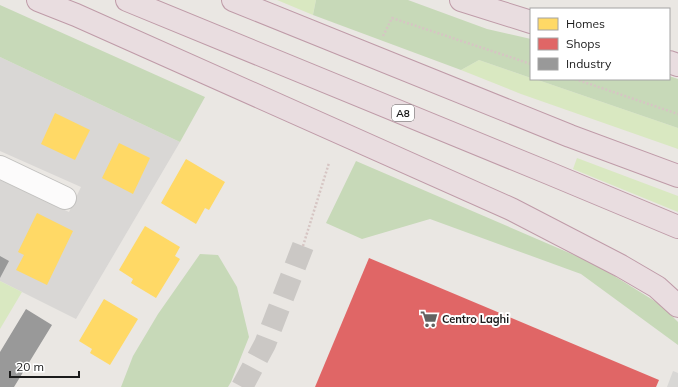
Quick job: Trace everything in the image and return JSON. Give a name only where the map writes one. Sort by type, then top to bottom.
[{"type":"highway","points":[[38,0],[76,15],[511,209],[627,269],[657,287],[678,306]]},
{"type":"highway","name":"A8","points":[[127,0],[678,227]]},
{"type":"highway","points":[[233,0],[570,136],[678,176]]},
{"type":"highway","points":[[461,0],[530,22]]},
{"type":"street","points":[[0,167],[65,198]]},
{"type":"path","points":[[382,39],[392,18],[530,64]]},
{"type":"path","points":[[578,80],[678,114]]},
{"type":"path","points":[[303,246],[329,163]]},
{"type":"shaded area","points":[[0,57],[180,142],[76,319],[0,281],[0,180],[69,212],[81,187],[0,151]]},
{"type":"shaded area","points":[[673,371],[678,373],[678,387],[667,387]]},
{"type":"green space","points":[[277,0],[316,0],[313,15]]},
{"type":"green space","points":[[316,0],[408,0],[487,29],[530,39],[530,78],[479,60],[461,70],[313,15]]},
{"type":"green space","points":[[0,5],[205,97],[180,142],[0,57]]},
{"type":"green space","points":[[479,60],[530,78],[530,80],[538,80],[678,128],[678,149],[521,94],[461,70]]},
{"type":"green space","points":[[670,76],[678,79],[678,128],[538,80],[670,80]]},
{"type":"green space","points":[[577,158],[678,196],[678,212],[573,169]]},
{"type":"green space","points":[[356,161],[595,264],[661,305],[678,322],[678,345],[581,274],[430,219],[362,239],[326,223]]},
{"type":"green space","points":[[200,254],[218,255],[237,287],[249,337],[231,382],[228,387],[121,387],[133,356],[158,314]]},
{"type":"green space","points":[[0,281],[22,292],[0,329]]},
{"type":"building: Homes","points":[[55,113],[90,130],[75,160],[41,144]]},
{"type":"building: Homes","points":[[119,143],[150,158],[133,194],[102,178]]},
{"type":"building: Homes","points":[[186,159],[225,182],[209,210],[205,208],[196,224],[161,203]]},
{"type":"building: Homes","points":[[37,213],[73,231],[47,285],[16,270],[24,255],[18,252]]},
{"type":"building: Homes","points":[[145,226],[180,247],[175,256],[180,259],[156,298],[131,283],[133,279],[119,270]]},
{"type":"building: Homes","points":[[104,299],[138,319],[110,365],[90,353],[92,349],[79,341]]},
{"type":"building: Shops","name":"Centro Laghi","points":[[369,258],[659,380],[656,387],[315,387]]},
{"type":"building: Industry","points":[[0,256],[9,261],[0,278]]},
{"type":"building: Industry","points":[[26,309],[52,325],[14,387],[0,387],[0,352]]},
{"type":"tunnel","points":[[242,387],[265,344],[303,246]]},
{"type":"place","name":"Centro Laghi","points":[[429,319]]}]
